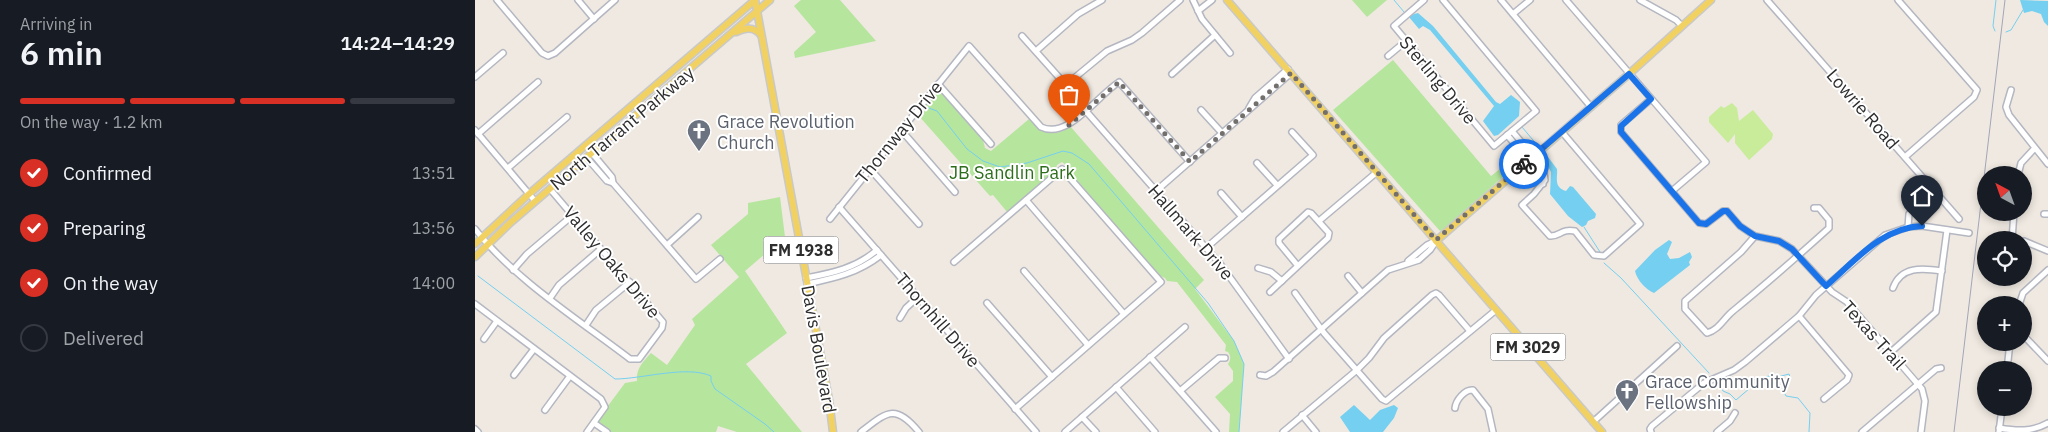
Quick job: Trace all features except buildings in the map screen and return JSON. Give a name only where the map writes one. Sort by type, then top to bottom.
[{"type":"main road","name":"North Tarrant Parkway","points":[[475,244],[529,194],[755,0]]},
{"type":"main road","name":"Davis Boulevard","points":[[755,0],[829,400],[833,432]]},
{"type":"main road","name":"North Tarrant Parkway","points":[[475,257],[535,201],[770,0]]},
{"type":"main road","name":"FM 3029","points":[[1227,0],[1602,432]]},
{"type":"main road","points":[[1436,240],[1629,74],[1711,0]]},
{"type":"main road","points":[[730,34],[747,28],[753,29],[761,35]]},
{"type":"main road","points":[[634,104],[641,112]]},
{"type":"main road","points":[[550,189],[551,180],[570,160]]},
{"type":"street","points":[[497,0],[542,53],[548,56],[555,53],[615,0]]},
{"type":"street","points":[[578,0],[594,19]]},
{"type":"street","points":[[1036,51],[1078,14],[1101,0]]},
{"type":"street","points":[[1022,36],[1067,84],[1107,51],[1142,34],[1180,0]]},
{"type":"street","points":[[1193,0],[1202,20],[1230,53]]},
{"type":"street","points":[[1198,11],[1212,0]]},
{"type":"street","name":"Sterling Drive","points":[[1424,0],[1394,26],[1494,146],[1509,133]]},
{"type":"street","points":[[1443,0],[1536,111],[1509,133],[1531,158],[1531,164],[1539,173],[1543,184],[1522,205],[1550,236],[1554,237],[1565,230],[1575,231],[1594,255],[1604,256],[1640,224],[1561,132]]},
{"type":"street","points":[[1501,0],[1591,106]]},
{"type":"street","points":[[1513,14],[1531,0]]},
{"type":"street","points":[[1566,0],[1706,162],[1672,191]]},
{"type":"street","points":[[1640,0],[1676,20],[1682,26]]},
{"type":"street","name":"Lowrie Road","points":[[1767,0],[1959,219]]},
{"type":"street","points":[[1898,0],[1977,91],[1974,97],[1905,157]]},
{"type":"street","points":[[1172,74],[1215,35]]},
{"type":"street","points":[[1388,56],[1406,41]]},
{"type":"street","name":"Thornway Drive","points":[[830,219],[969,46],[1041,127],[1048,131],[1063,129],[1085,110]]},
{"type":"street","points":[[475,77],[503,53]]},
{"type":"street","points":[[1157,191],[1248,111],[1255,98],[1290,71]]},
{"type":"street","points":[[535,201],[477,132],[538,82]]},
{"type":"street","points":[[1085,110],[1119,82],[1190,162]]},
{"type":"street","points":[[938,84],[991,144]]},
{"type":"street","points":[[2011,90],[2006,107],[2009,115],[2034,149],[2048,164]]},
{"type":"street","name":"Texas Trail","points":[[1651,99],[1621,126],[1621,132],[1699,223],[1706,224],[1723,211],[1727,211],[1740,226],[1755,236],[1786,244],[1835,295],[1847,302],[1917,384]]},
{"type":"street","name":"Hallmark Drive","points":[[1085,110],[1229,276],[1289,359]]},
{"type":"street","points":[[1201,110],[1222,133]]},
{"type":"street","points":[[507,168],[567,117]]},
{"type":"street","points":[[901,130],[955,192]]},
{"type":"street","points":[[1206,248],[1313,154],[1292,132]]},
{"type":"street","points":[[2020,166],[2034,149]]},
{"type":"street","points":[[589,156],[606,170],[612,177],[613,183]]},
{"type":"street","points":[[589,156],[607,181],[613,183],[697,279],[720,259]]},
{"type":"street","points":[[1257,163],[1277,186]]},
{"type":"street","points":[[870,169],[919,224]]},
{"type":"street","points":[[954,262],[1063,169],[1161,282],[1015,409]]},
{"type":"street","points":[[601,174],[606,170]]},
{"type":"street","points":[[1319,221],[1377,172]]},
{"type":"street","name":"Valley Oaks Drive","points":[[550,189],[660,318],[663,325],[637,360],[630,358],[586,325]]},
{"type":"street","points":[[1908,227],[1909,214],[1935,190]]},
{"type":"street","points":[[1221,193],[1241,217]]},
{"type":"street","points":[[1026,200],[1125,314]]},
{"type":"street","name":"Thornhill Drive","points":[[839,208],[1036,432]]},
{"type":"street","points":[[1755,236],[1741,252],[1685,300],[1685,309],[1707,333],[1713,332],[1732,312],[1799,256],[1829,228],[1829,220],[1819,208],[1814,208]]},
{"type":"street","points":[[1270,292],[1283,281],[1328,238],[1329,233],[1308,212],[1279,239],[1279,243],[1298,266]]},
{"type":"street","points":[[513,270],[527,254],[573,215]]},
{"type":"street","points":[[667,245],[699,217]]},
{"type":"street","points":[[1651,430],[1697,387],[1739,367],[1799,316],[1811,299],[1879,239],[1908,227],[1925,226],[1969,234]]},
{"type":"street","points":[[475,229],[513,270],[586,325],[597,310],[629,282]]},
{"type":"street","points":[[1891,352],[1936,312],[1947,230]]},
{"type":"street","points":[[1260,376],[1270,374],[1289,359],[1388,270],[1406,263],[1427,245],[1436,240]]},
{"type":"street","points":[[2032,244],[2048,251]]},
{"type":"street","points":[[550,298],[559,285],[601,249]]},
{"type":"street","points":[[807,281],[849,274],[866,266],[879,252]]},
{"type":"street","points":[[1258,268],[1271,272],[1283,281]]},
{"type":"street","points":[[1893,288],[1897,278],[1909,271],[1920,269],[1942,271]]},
{"type":"street","points":[[2022,296],[2048,270]]},
{"type":"street","points":[[1024,271],[1089,345]]},
{"type":"street","points":[[1348,276],[1362,292]]},
{"type":"street","points":[[1295,293],[1321,330],[1386,402],[1496,310]]},
{"type":"street","points":[[1283,432],[1357,370],[1384,338],[1432,295],[1436,293],[1439,295],[1470,332]]},
{"type":"street","points":[[900,318],[906,308],[918,298]]},
{"type":"street","points":[[987,302],[1052,377]]},
{"type":"street","points":[[475,304],[601,399],[605,404],[587,432]]},
{"type":"street","points":[[1799,316],[1848,372],[1849,377],[1823,398]]},
{"type":"street","points":[[483,339],[497,321]]},
{"type":"street","points":[[1065,432],[1185,327]]},
{"type":"street","points":[[2032,344],[2048,361]]},
{"type":"street","points":[[1593,422],[1677,346]]},
{"type":"street","points":[[514,375],[534,348]]},
{"type":"street","points":[[1151,357],[1216,432]]},
{"type":"street","points":[[1180,391],[1219,358],[1225,358]]},
{"type":"street","points":[[1861,432],[1917,384],[1936,369],[1941,368]]},
{"type":"street","points":[[545,410],[570,376]]},
{"type":"street","points":[[1917,384],[1922,389],[1925,401],[1921,432]]},
{"type":"street","points":[[1116,387],[1155,432]]},
{"type":"street","points":[[1455,408],[1456,402],[1471,389],[1473,390],[1487,408],[1493,432]]},
{"type":"street","points":[[861,432],[880,418],[892,413],[900,414],[906,418],[919,432]]},
{"type":"street","points":[[1717,432],[1735,413]]},
{"type":"street","points":[[1302,416],[1316,432]]},
{"type":"street","points":[[2002,416],[1999,430],[2023,431],[2048,423]]},
{"type":"street","points":[[1082,417],[1095,432]]},
{"type":"street","points":[[594,422],[607,432]]},
{"type":"street","points":[[475,428],[478,432]]},
{"type":"green space","points":[[801,0],[840,0],[876,41],[795,58],[794,52],[816,32],[794,6]]},
{"type":"green space","points":[[1352,0],[1387,0],[1367,17]]},
{"type":"green space","points":[[1393,60],[1491,176],[1518,155],[1522,160],[1440,231],[1333,110]]},
{"type":"green space","name":"JB Sandlin Park","points":[[939,89],[983,140],[985,148],[991,151],[1029,119],[1033,124],[1048,132],[1059,132],[1070,126],[1204,280],[1195,289],[1234,341],[1244,364],[1239,432],[1229,432],[1230,414],[1215,397],[1233,381],[1233,371],[1228,364],[1230,356],[1225,351],[1226,345],[1177,282],[1167,281],[1158,275],[1062,162],[1057,165],[1055,172],[1008,213],[993,195],[990,196],[918,115]]},
{"type":"green space","points":[[1732,103],[1737,108],[1739,121],[1753,110],[1773,134],[1772,139],[1749,160],[1735,143],[1735,134],[1728,143],[1709,122],[1709,117],[1721,106],[1724,108]]},
{"type":"green space","points":[[780,197],[785,237],[745,271],[787,333],[746,364],[802,432],[737,432],[718,426],[716,432],[610,432],[596,422],[625,383],[637,381],[639,369],[651,353],[667,365],[695,325],[692,319],[739,277],[711,245],[748,214],[748,203]]},
{"type":"water","points":[[2020,0],[2048,1],[2048,26],[2041,14],[2032,11],[2024,13]]},
{"type":"water","points":[[1418,13],[1433,26],[1496,102],[1500,104],[1511,95],[1520,102],[1519,116],[1498,135],[1494,136],[1483,121],[1494,106],[1430,30],[1423,26],[1419,29],[1409,17]]},
{"type":"water","points":[[1545,153],[1557,169],[1559,187],[1566,191],[1570,186],[1573,187],[1596,214],[1595,218],[1588,221],[1586,225],[1582,227],[1568,216],[1550,194],[1551,172],[1542,154]]},
{"type":"water","points":[[1669,240],[1672,242],[1667,254],[1670,259],[1679,258],[1690,252],[1692,257],[1689,262],[1690,265],[1654,293],[1642,284],[1635,271],[1655,250]]},
{"type":"water","points":[[1354,405],[1370,420],[1380,410],[1394,405],[1398,408],[1394,418],[1383,432],[1350,432],[1340,417]]},
{"type":"waterway","points":[[1394,0],[1404,12]]},
{"type":"waterway","points":[[1995,31],[1993,26],[1996,0]]},
{"type":"waterway","points":[[2006,32],[2011,30],[2023,10]]},
{"type":"waterway","points":[[926,107],[937,111],[967,149],[983,161],[1000,167],[1027,163],[1063,151],[1072,153],[1089,164],[1208,303],[1234,341],[1244,364],[1239,432]]},
{"type":"waterway","points":[[1522,127],[1538,146]]},
{"type":"waterway","points":[[1584,227],[1600,252]]},
{"type":"waterway","points":[[1604,263],[1621,278],[1709,373]]},
{"type":"waterway","points":[[478,276],[615,379],[677,372],[701,373],[711,376],[715,389],[774,432]]},
{"type":"waterway","points":[[1717,381],[1723,391],[1730,394],[1736,400],[1750,388],[1752,381],[1756,379],[1761,380],[1768,376],[1774,378],[1789,374],[1789,381],[1785,383],[1784,392],[1786,396],[1798,398],[1810,413],[1809,432]]},
{"type":"railway","points":[[1954,432],[2005,0]]},
{"type":"way so far","points":[[1069,125],[1119,82],[1190,162],[1291,73],[1436,240],[1524,164]]},
{"type":"place","name":"Grace Revolution Church","points":[[699,152]]},
{"type":"place","name":"Grace Community Fellowship","points":[[1627,412]]},
{"type":"route","points":[[1524,164],[1629,74],[1651,99],[1621,126],[1621,132],[1699,223],[1706,224],[1723,211],[1727,211],[1740,226],[1755,236],[1786,244],[1826,286],[1885,235],[1908,227],[1922,226]]}]
